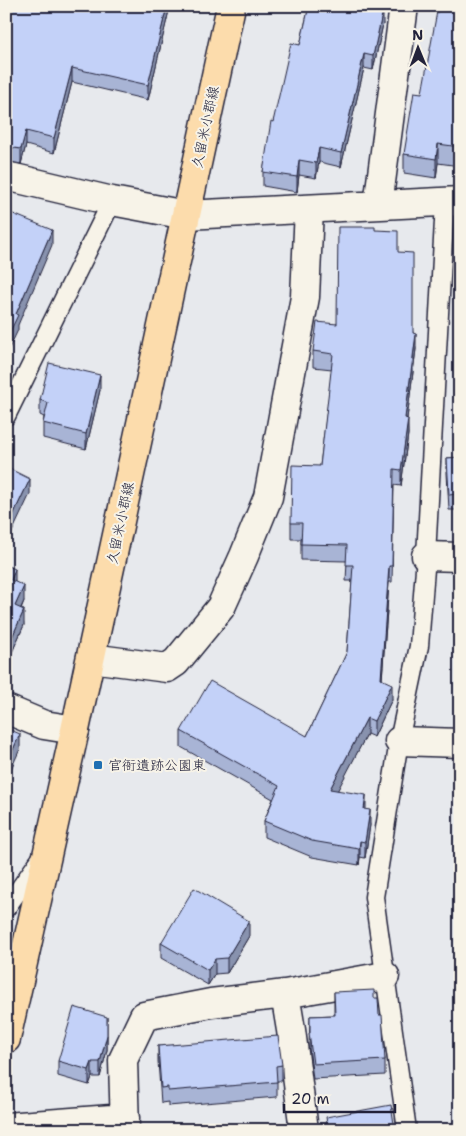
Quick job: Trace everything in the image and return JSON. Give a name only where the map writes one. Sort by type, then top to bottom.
[{"type":"main road","name":"久留米小郡線","points":[[6,1039],[76,730],[231,6]]},
{"type":"street","points":[[378,205],[404,6]]},
{"type":"street","points":[[6,176],[112,201],[186,215],[452,201]]},
{"type":"street","points":[[91,658],[167,668],[176,662],[221,606],[268,497],[305,297],[309,209]]},
{"type":"street","points":[[426,556],[460,557]]},
{"type":"street","points":[[6,709],[44,725],[76,730]]},
{"type":"street","points":[[399,741],[460,743]]},
{"type":"street","points":[[6,1126],[125,1124],[123,1060],[144,1016],[210,1003],[285,994],[386,976]]},
{"type":"street","points":[[285,994],[292,1030],[304,1130]]},
{"type":"lane","points":[[6,416],[112,201]]},
{"type":"lane","points":[[407,1130],[374,896],[399,741],[419,646],[452,201]]},
{"type":"lane","points":[[6,908],[48,848]]},
{"type":"building","points":[[8,6],[167,6],[148,85],[72,68],[54,138],[26,131],[21,149],[6,147],[6,15]]},
{"type":"building","points":[[309,6],[374,6],[374,8],[383,10],[373,56],[364,54],[341,153],[319,148],[316,163],[299,160],[297,177],[263,172],[271,121],[273,122],[291,43],[300,45]]},
{"type":"building","points":[[438,6],[460,6],[460,147],[438,144],[436,159],[404,154],[414,92],[422,93]]},
{"type":"building","points":[[6,211],[52,230],[6,340]]},
{"type":"building","points":[[338,227],[375,227],[375,230],[398,231],[398,252],[413,253],[413,333],[416,334],[405,418],[408,419],[401,470],[394,469],[392,566],[389,566],[381,679],[392,684],[374,721],[367,718],[330,789],[366,795],[364,809],[370,810],[365,842],[360,841],[359,849],[312,841],[264,821],[279,786],[181,731],[210,681],[307,736],[347,652],[353,565],[346,565],[347,545],[301,544],[302,523],[291,523],[292,465],[320,466],[333,354],[313,351],[317,322],[337,324]]},
{"type":"building","points":[[49,363],[100,375],[86,434],[43,423],[48,403],[40,400]]},
{"type":"building","points":[[460,457],[460,502],[458,502],[457,494],[449,495],[447,458]]},
{"type":"building","points":[[6,467],[30,479],[6,530]]},
{"type":"building","points":[[6,565],[15,569],[11,580],[24,586],[15,606],[24,610],[9,644],[6,643]]},
{"type":"building","points":[[6,728],[20,734],[6,765]]},
{"type":"building","points":[[194,888],[249,921],[227,958],[215,959],[208,970],[161,943]]},
{"type":"building","points":[[374,990],[374,998],[378,998],[379,1015],[382,1015],[385,1060],[313,1064],[309,1033],[310,1016],[335,1015],[334,992]]},
{"type":"building","points":[[74,1007],[107,1017],[107,1035],[100,1062],[92,1062],[89,1070],[58,1061]]},
{"type":"building","points":[[278,1036],[282,1065],[276,1066],[277,1082],[168,1091],[168,1087],[161,1088],[158,1046]]},
{"type":"building","points":[[391,1105],[395,1130],[328,1130],[326,1117]]},
{"type":"place","name":"官衙遺跡公園東","points":[[98,765]]}]
